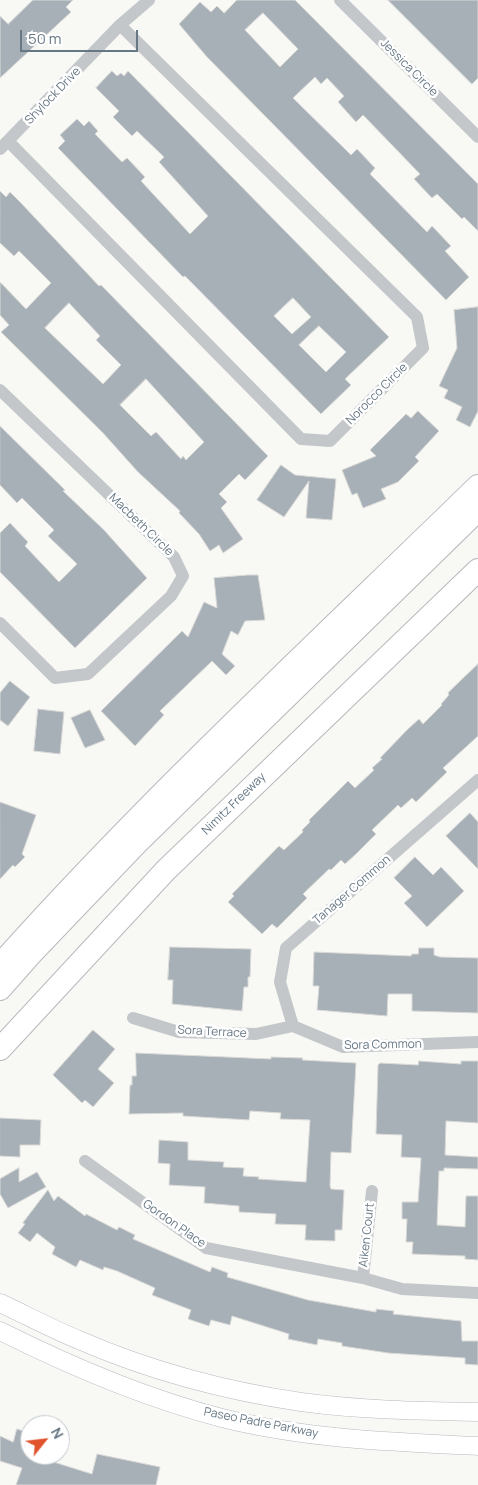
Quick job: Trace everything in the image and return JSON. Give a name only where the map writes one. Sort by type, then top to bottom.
[{"type":"highway","points":[[0,965],[35,926],[203,754],[478,486]]},
{"type":"highway","points":[[0,990],[30,955],[137,843],[478,510]]},
{"type":"highway","name":"Nimitz Freeway","points":[[0,1049],[166,870],[478,570]]},
{"type":"main road","points":[[0,1303],[97,1347],[151,1367],[232,1389],[299,1402],[373,1410],[478,1412]]},
{"type":"main road","name":"Paseo Padre Parkway","points":[[0,1332],[68,1365],[143,1395],[223,1418],[295,1432],[371,1441],[478,1446]]},
{"type":"street","name":"Shylock Drive","points":[[4,146],[120,26],[149,0]]},
{"type":"street","name":"Jessica Circle","points":[[340,0],[478,137]]},
{"type":"street","name":"Norocco Circle","points":[[4,146],[301,439],[330,441],[423,348],[417,317],[120,26]]},
{"type":"street","name":"Macbeth Circle","points":[[0,390],[174,557],[183,576],[171,596],[88,674],[55,678],[0,623]]},
{"type":"street","name":"Tanager Common","points":[[292,1026],[280,982],[286,948],[478,780]]},
{"type":"street","name":"Sora Terrace","points":[[133,1018],[179,1032],[256,1034],[292,1026]]},
{"type":"street","name":"Sora Common","points":[[292,1026],[343,1047],[478,1042]]},
{"type":"street","name":"Gordon Place","points":[[85,1161],[206,1248],[363,1278],[402,1289],[478,1293]]},
{"type":"street","name":"Aiken Court","points":[[363,1278],[372,1191]]},
{"type":"building","points":[[33,0],[73,0],[66,7],[71,12],[0,78],[0,16],[8,24]]},
{"type":"building","points":[[237,0],[295,0],[478,184],[478,231],[464,217],[462,219],[437,194],[432,198],[414,179],[420,174],[363,115],[356,122],[338,102],[344,96],[327,78],[321,84],[315,77],[293,98],[351,155],[357,149],[375,168],[370,174],[427,232],[432,226],[451,246],[445,251],[469,277],[446,300],[207,57],[179,24],[200,2],[211,12],[217,6],[224,13]],"holes":[[[263,13],[298,49],[280,67],[245,30]]]},
{"type":"building","points":[[388,0],[478,0],[478,78],[472,84]]},
{"type":"building","points":[[112,71],[117,76],[121,73],[124,76],[128,71],[389,337],[345,379],[351,385],[321,414],[185,276],[183,277],[58,148],[65,141],[60,135],[77,119],[84,126],[89,121],[98,131],[95,134],[122,162],[127,158],[145,177],[141,181],[190,234],[208,216],[159,162],[164,157],[137,131],[132,136],[113,117],[119,111],[96,88]],"holes":[[[293,298],[311,317],[292,334],[274,316]],[[319,326],[346,352],[326,372],[299,345]]]},
{"type":"building","points":[[0,191],[6,197],[10,192],[99,286],[101,285],[268,456],[245,480],[239,474],[219,494],[227,502],[221,508],[243,539],[223,553],[219,545],[210,551],[199,534],[179,513],[180,511],[138,472],[103,433],[1,332],[9,325],[0,315],[0,282],[26,309],[51,283],[19,251],[14,256],[0,243]],"holes":[[[69,303],[100,336],[96,340],[121,365],[103,384],[45,328]],[[146,379],[204,442],[186,460],[183,456],[181,459],[156,432],[151,436],[120,405]]]},
{"type":"building","points":[[478,307],[478,411],[470,427],[456,420],[462,407],[444,398],[448,390],[439,386],[457,348],[454,310]]},
{"type":"building","points":[[418,411],[439,431],[415,457],[419,461],[398,482],[381,489],[386,499],[363,508],[357,493],[352,495],[342,470],[376,456],[370,450],[406,414],[411,418]]},
{"type":"building","points":[[0,426],[104,530],[147,578],[75,648],[0,572],[0,533],[10,523],[28,542],[25,546],[59,582],[77,564],[48,536],[54,530],[22,498],[17,503],[0,485]]},
{"type":"building","points":[[281,465],[295,475],[336,479],[332,520],[306,518],[309,481],[284,517],[257,500]]},
{"type":"building","points":[[258,575],[265,620],[245,621],[238,635],[231,631],[222,654],[235,666],[226,675],[212,661],[160,711],[164,715],[135,746],[101,711],[182,631],[188,637],[204,602],[217,608],[214,578]]},
{"type":"building","points":[[478,664],[478,736],[443,768],[447,772],[416,802],[412,798],[401,808],[398,805],[372,830],[376,834],[356,854],[345,864],[341,860],[331,870],[329,869],[303,894],[307,898],[277,928],[272,924],[262,934],[228,902],[234,896],[232,894],[279,846],[284,850],[303,832],[302,830],[310,822],[309,820],[348,781],[355,788],[374,770],[372,768],[382,759],[380,758],[408,729],[419,719],[423,724],[442,705],[449,695],[448,693]]},
{"type":"building","points":[[10,681],[30,697],[8,726],[0,720],[0,693]]},
{"type":"building","points":[[38,709],[64,712],[60,754],[34,751]]},
{"type":"building","points":[[90,710],[105,740],[85,748],[71,718]]},
{"type":"building","points":[[0,802],[36,815],[22,854],[25,857],[15,867],[13,865],[0,879]]},
{"type":"building","points":[[470,813],[478,822],[478,869],[446,836]]},
{"type":"building","points":[[415,857],[433,875],[441,867],[464,891],[427,927],[404,903],[412,896],[394,878]]},
{"type":"building","points":[[170,947],[251,949],[250,977],[248,977],[248,987],[244,987],[242,1011],[172,1004],[173,980],[168,980]]},
{"type":"building","points":[[419,948],[434,948],[434,955],[440,957],[478,958],[478,1013],[412,1011],[412,994],[388,994],[387,1016],[317,1010],[319,986],[313,986],[314,952],[411,956],[412,954],[418,954]]},
{"type":"building","points":[[93,1030],[115,1049],[98,1069],[114,1083],[93,1107],[85,1100],[82,1103],[53,1075]]},
{"type":"building","points":[[136,1053],[271,1059],[271,1057],[303,1058],[302,1060],[356,1063],[351,1153],[331,1152],[331,1189],[344,1190],[342,1230],[335,1230],[335,1241],[305,1240],[306,1225],[275,1224],[276,1214],[239,1212],[239,1206],[204,1203],[205,1187],[169,1185],[170,1164],[158,1163],[159,1140],[188,1142],[188,1160],[224,1162],[223,1167],[244,1168],[243,1176],[259,1177],[258,1179],[306,1182],[310,1120],[280,1119],[281,1113],[250,1111],[249,1120],[183,1116],[183,1113],[129,1114],[130,1085],[132,1085],[132,1076],[136,1076]]},
{"type":"building","points":[[419,1061],[461,1064],[461,1061],[478,1061],[478,1123],[446,1121],[445,1155],[478,1157],[478,1169],[444,1168],[444,1171],[439,1171],[437,1225],[465,1227],[466,1196],[478,1196],[478,1260],[465,1259],[465,1256],[412,1254],[413,1242],[406,1242],[407,1219],[402,1219],[402,1202],[418,1202],[421,1158],[401,1157],[402,1135],[376,1134],[378,1065],[380,1063],[418,1065]]},
{"type":"building","points":[[0,1118],[41,1120],[40,1145],[20,1145],[20,1157],[0,1156]]},
{"type":"building","points":[[19,1168],[19,1182],[37,1172],[46,1187],[8,1208],[0,1194],[0,1179]]},
{"type":"building","points":[[48,1190],[54,1201],[58,1196],[85,1216],[86,1214],[117,1230],[119,1227],[135,1235],[133,1239],[210,1272],[212,1267],[228,1273],[227,1277],[308,1300],[376,1312],[376,1309],[394,1311],[393,1314],[461,1321],[462,1341],[478,1341],[478,1365],[465,1364],[465,1358],[388,1353],[342,1346],[342,1343],[318,1339],[317,1345],[288,1339],[289,1334],[232,1316],[230,1325],[211,1320],[209,1326],[188,1319],[191,1310],[152,1295],[155,1288],[117,1271],[104,1267],[103,1270],[80,1260],[76,1267],[52,1254],[55,1247],[37,1233],[30,1242],[18,1233],[25,1224],[23,1223]]},
{"type":"building","points":[[17,1429],[20,1430],[20,1465],[63,1465],[92,1474],[97,1454],[160,1467],[156,1485],[16,1485],[22,1468],[0,1461],[0,1436],[13,1442]]}]
